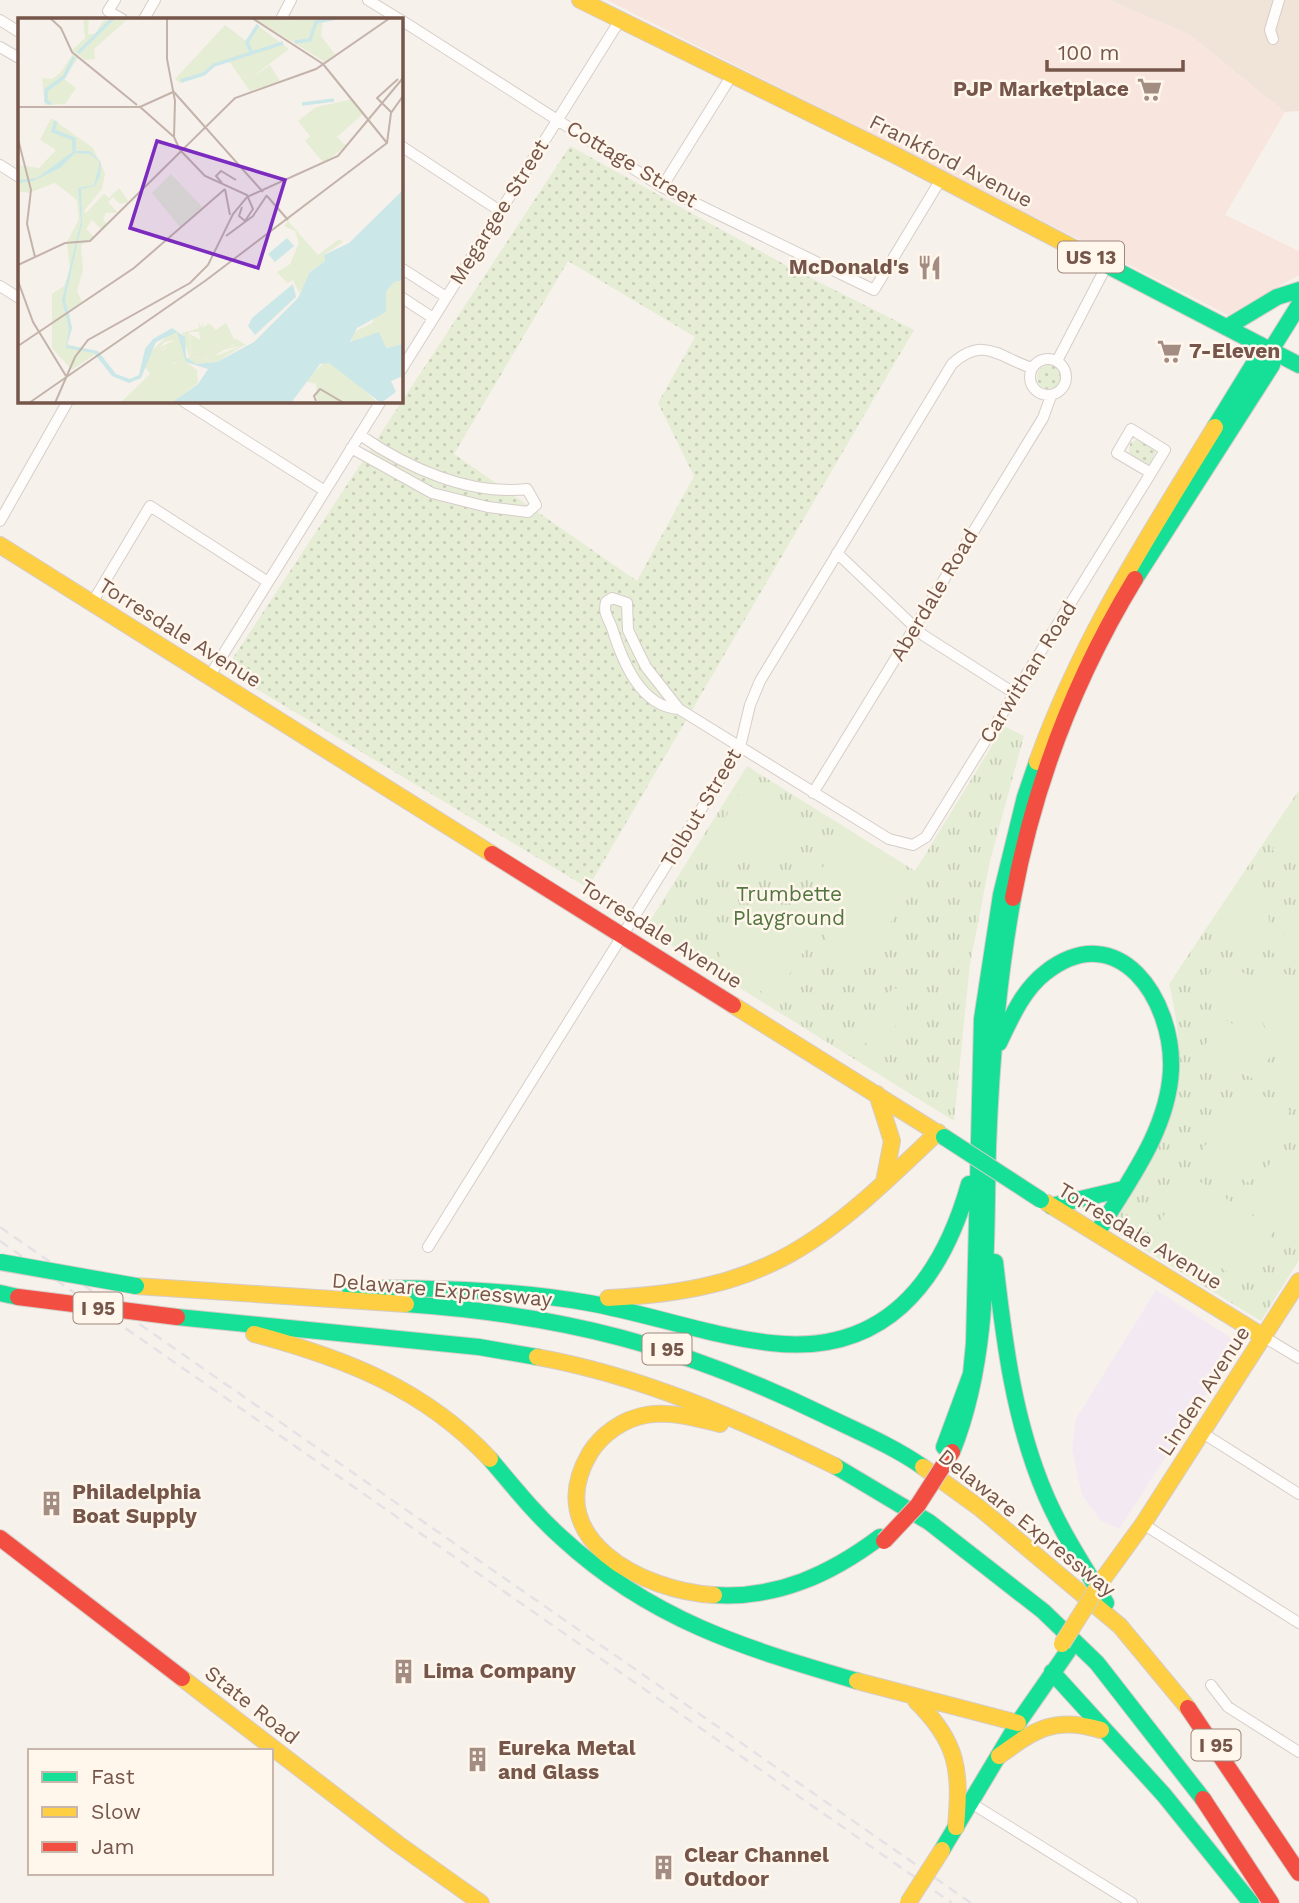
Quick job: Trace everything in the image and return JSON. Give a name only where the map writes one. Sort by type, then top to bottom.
[{"type":"main road","name":"Frankford Avenue","points":[[580,0],[941,179],[1299,365]]},
{"type":"main road","points":[[1227,327],[1278,297],[1299,290]]},
{"type":"main road","points":[[948,1449],[967,1387],[974,1343],[982,1018],[995,928],[1017,830],[1046,733],[1072,671],[1119,582],[1258,357],[1271,350],[1299,305]]},
{"type":"main road","points":[[600,1570],[675,1597],[706,1603],[749,1601],[804,1590],[835,1576],[882,1539],[918,1505],[948,1449],[978,1371],[992,1057],[998,989],[1013,897],[1037,800],[1057,737],[1113,616],[1272,365],[1271,350]]},
{"type":"main road","name":"Torresdale Avenue","points":[[0,545],[877,1094],[1046,1203],[1264,1337]]},
{"type":"main road","points":[[992,1057],[1017,1006],[1053,967],[1072,958],[1100,956],[1119,961],[1140,974],[1155,993],[1165,1014],[1170,1040],[1171,1069],[1157,1131],[1142,1162],[1097,1233]]},
{"type":"main road","points":[[877,1094],[892,1141],[884,1182]]},
{"type":"main road","points":[[568,1299],[749,1340],[793,1345],[824,1342],[870,1327],[909,1301],[931,1278],[943,1260],[956,1233],[970,1184],[978,1112]]},
{"type":"main road","points":[[143,1287],[369,1288],[568,1299],[679,1294],[754,1273],[817,1241],[941,1135]]},
{"type":"main road","points":[[1046,1203],[1091,1199],[1123,1189]]},
{"type":"main road","points":[[988,1193],[1005,1336],[1030,1453],[1064,1534],[1120,1626]]},
{"type":"main road","name":"Delaware Expressway","points":[[0,1262],[143,1287],[498,1312],[560,1321],[678,1352],[794,1400],[919,1464],[1018,1539],[1120,1626],[1204,1728],[1299,1873]]},
{"type":"main road","name":"Linden Avenue","points":[[908,1903],[1106,1583],[1127,1542],[1143,1524],[1299,1281]]},
{"type":"main road","name":"I 95","points":[[0,1293],[184,1317],[479,1347],[568,1363],[667,1392],[786,1440],[903,1504],[1043,1611],[1097,1663],[1220,1821],[1271,1903]]},
{"type":"main road","points":[[184,1317],[300,1345],[349,1362],[417,1396],[468,1437],[538,1516],[600,1570],[645,1601],[720,1639],[915,1700],[1018,1723]]},
{"type":"main road","points":[[786,1440],[665,1413],[625,1423],[598,1440],[584,1458],[577,1504],[585,1530],[599,1550],[632,1575],[688,1592],[719,1596],[777,1591],[807,1581],[838,1567],[882,1539]]},
{"type":"main road","name":"State Road","points":[[0,1538],[398,1844],[481,1903]]},
{"type":"main road","points":[[1052,1672],[1181,1816],[1251,1903]]},
{"type":"main road","points":[[915,1700],[942,1726],[956,1753],[960,1781],[956,1827]]},
{"type":"main road","points":[[999,1756],[1031,1733],[1058,1723],[1074,1721],[1104,1731]]},
{"type":"street","points":[[115,0],[108,11],[120,18]]},
{"type":"street","points":[[145,18],[155,0]]},
{"type":"street","points":[[282,18],[291,0]]},
{"type":"street","name":"Cottage Street","points":[[368,0],[397,18]]},
{"type":"street","points":[[1273,39],[1270,30],[1279,0]]},
{"type":"street","points":[[0,20],[18,31]]},
{"type":"street","name":"Megargee Street","points":[[402,368],[620,20]]},
{"type":"street","name":"Cottage Street","points":[[402,21],[662,187],[874,290],[941,179]]},
{"type":"street","points":[[0,47],[18,57]]},
{"type":"street","points":[[662,187],[732,75]]},
{"type":"street","points":[[402,147],[500,211]]},
{"type":"street","points":[[0,165],[16,175]]},
{"type":"street","points":[[1057,361],[1107,265]]},
{"type":"street","points":[[402,269],[446,297]]},
{"type":"street","points":[[0,286],[18,297]]},
{"type":"street","points":[[402,298],[433,318]]},
{"type":"street","name":"Tolbut Street","points":[[428,1247],[740,747],[750,705],[760,681],[953,364],[964,355],[985,349],[1032,368]]},
{"type":"street","points":[[1042,359],[1057,361],[1065,370],[1066,384],[1051,396],[1041,394],[1033,388],[1030,378],[1032,368],[1042,359]]},
{"type":"street","name":"Aberdale Road","points":[[813,793],[1043,418],[1051,396]]},
{"type":"street","points":[[0,521],[67,402]]},
{"type":"street","points":[[185,402],[325,491]]},
{"type":"street","points":[[209,677],[379,402]]},
{"type":"street","name":"Carwithan Road","points":[[813,793],[889,839],[913,845],[926,837],[1014,693],[1151,473],[1165,450],[1131,429],[1117,453],[1151,473]]},
{"type":"street","points":[[351,448],[432,493],[488,507],[528,512],[536,505],[527,489],[494,488],[442,478],[383,451],[360,435]]},
{"type":"street","points":[[92,603],[150,506],[268,582]]},
{"type":"street","points":[[837,553],[914,627],[1014,693]]},
{"type":"street","points":[[678,709],[642,659],[628,630],[627,603],[612,598],[606,602],[605,615],[631,673],[659,705],[678,709],[813,793]]},
{"type":"street","name":"Torresdale Avenue","points":[[1264,1337],[1299,1359]]},
{"type":"street","points":[[1201,1432],[1299,1494]]},
{"type":"street","points":[[1143,1524],[1299,1623]]},
{"type":"street","points":[[1211,1685],[1228,1707],[1299,1752]]},
{"type":"street","points":[[971,1803],[1132,1903]]},
{"type":"shaded area","points":[[607,0],[1109,0],[1190,35],[1285,112],[1225,215],[1299,251],[1299,275],[1228,315]]},
{"type":"shaded area","points":[[1109,0],[1299,0],[1299,111],[1285,112],[1190,35]]},
{"type":"shaded area","points":[[1156,1290],[1239,1343],[1119,1529],[1101,1521],[1082,1495],[1072,1449],[1076,1419]]},
{"type":"green space","points":[[570,146],[789,267],[914,330],[588,888],[225,670]],"holes":[[[568,261],[695,337],[658,403],[694,476],[637,581],[454,454]]]},
{"type":"green space","points":[[1049,365],[1058,368],[1061,377],[1058,386],[1049,389],[1040,386],[1037,377],[1040,368]]},
{"type":"green space","points":[[1138,439],[1156,450],[1151,464],[1144,464],[1129,454],[1130,443]]},
{"type":"green space","name":"Trumbette Playground","points":[[1004,726],[1024,736],[990,861],[970,964],[954,1121],[645,929],[747,766],[915,871]]},
{"type":"green space","points":[[747,786],[808,822],[790,848],[765,861],[736,861],[708,847],[742,789]]},
{"type":"green space","points":[[1299,790],[1299,1260],[1261,1321],[1110,1229],[1146,1169],[1170,1114],[1178,1055],[1176,1022],[1169,984]]},
{"type":"green space","points":[[1299,804],[1299,862],[1272,850]]},
{"type":"green space","points":[[847,841],[910,887],[911,894],[859,966],[841,955],[828,941],[819,924],[815,906],[821,871],[832,855]]},
{"type":"green space","points":[[1241,887],[1259,898],[1268,914],[1267,933],[1263,943],[1255,951],[1216,925]]},
{"type":"green space","points":[[1299,911],[1299,969],[1273,953]]},
{"type":"green space","points":[[762,921],[772,921],[793,928],[809,943],[776,996],[770,997],[717,964],[730,938],[737,932]]},
{"type":"green space","points":[[1216,959],[1266,984],[1280,970],[1299,983],[1298,1050],[1278,1042],[1268,1032],[1260,1012],[1256,1019],[1201,991]]},
{"type":"green space","points":[[893,987],[912,998],[880,1052],[862,1041]]},
{"type":"green space","points":[[1220,1017],[1275,1047],[1257,1081],[1202,1051]]},
{"type":"green space","points":[[1288,1053],[1299,1060],[1298,1101],[1270,1086]]},
{"type":"green space","points":[[1241,1083],[1290,1111],[1249,1183],[1200,1155]]},
{"type":"green space","points":[[1278,1155],[1299,1168],[1299,1243],[1291,1242],[1273,1232],[1241,1281],[1157,1226],[1190,1175],[1267,1225],[1260,1206],[1259,1188],[1265,1171]]},
{"type":"railway","points":[[0,1227],[971,1903]]},
{"type":"railway","points":[[0,1241],[952,1903]]},
{"type":"traffic: fast","points":[[1087,255],[1299,365]]},
{"type":"traffic: fast","points":[[1227,327],[1277,297],[1299,290]]},
{"type":"traffic: fast","points":[[1271,350],[1299,305]]},
{"type":"traffic: fast","points":[[1135,579],[1272,365],[1271,350],[1258,357],[1215,427]]},
{"type":"traffic: fast","points":[[944,1447],[971,1374],[974,1343],[982,1019],[1001,895],[1025,797],[1037,762]]},
{"type":"traffic: fast","points":[[952,1452],[965,1415],[980,1340],[986,1263],[993,1053],[1013,898]]},
{"type":"traffic: fast","points":[[999,1043],[1018,1005],[1030,988],[1045,973],[1072,958],[1096,954],[1118,960],[1137,974],[1152,994],[1163,1018],[1169,1044],[1171,1070],[1168,1092],[1162,1114],[1144,1156],[1097,1233]]},
{"type":"traffic: fast","points":[[944,1137],[1041,1200]]},
{"type":"traffic: fast","points":[[350,1288],[470,1290],[559,1298],[748,1340],[811,1344],[846,1338],[876,1325],[902,1306],[924,1281],[942,1252],[957,1220],[969,1184]]},
{"type":"traffic: fast","points":[[1051,1206],[1123,1189]]},
{"type":"traffic: fast","points":[[0,1262],[136,1286]]},
{"type":"traffic: fast","points":[[995,1262],[1012,1381],[1035,1468],[1059,1523],[1106,1603]]},
{"type":"traffic: fast","points":[[0,1293],[18,1297]]},
{"type":"traffic: fast","points":[[406,1304],[518,1316],[570,1326],[671,1352],[772,1391],[875,1439],[923,1467]]},
{"type":"traffic: fast","points":[[177,1317],[479,1347],[537,1357]]},
{"type":"traffic: fast","points":[[490,1459],[552,1529],[630,1590],[665,1611],[737,1643],[857,1681]]},
{"type":"traffic: fast","points":[[835,1466],[929,1522],[1043,1611],[1097,1663],[1203,1799]]},
{"type":"traffic: fast","points":[[714,1595],[760,1593],[802,1581],[823,1573],[880,1537]]},
{"type":"traffic: fast","points":[[942,1850],[1018,1723],[1068,1651]]},
{"type":"traffic: fast","points":[[1052,1672],[1164,1795],[1251,1903]]},
{"type":"traffic: slow","points":[[580,0],[897,156],[1087,255]]},
{"type":"traffic: slow","points":[[1037,762],[1054,717],[1095,631],[1140,549],[1215,427]]},
{"type":"traffic: slow","points":[[0,545],[492,854]]},
{"type":"traffic: slow","points":[[733,1005],[944,1137]]},
{"type":"traffic: slow","points":[[877,1094],[892,1141],[884,1182]]},
{"type":"traffic: slow","points":[[608,1298],[665,1293],[713,1284],[755,1271],[792,1253],[862,1203],[938,1132]]},
{"type":"traffic: slow","points":[[1047,1203],[1264,1337]]},
{"type":"traffic: slow","points":[[1103,1579],[1143,1524],[1299,1281]]},
{"type":"traffic: slow","points":[[136,1286],[406,1304]]},
{"type":"traffic: slow","points":[[254,1334],[320,1354],[381,1379],[438,1413],[490,1459]]},
{"type":"traffic: slow","points":[[537,1357],[576,1365],[652,1387],[726,1416],[835,1466]]},
{"type":"traffic: slow","points":[[714,1595],[658,1583],[630,1571],[606,1555],[588,1535],[578,1511],[578,1484],[595,1446],[614,1428],[629,1420],[646,1415],[665,1414],[720,1424]]},
{"type":"traffic: slow","points":[[923,1467],[981,1509],[1120,1626],[1188,1708]]},
{"type":"traffic: slow","points":[[1062,1644],[1103,1579]]},
{"type":"traffic: slow","points":[[182,1678],[398,1844],[481,1903]]},
{"type":"traffic: slow","points":[[857,1681],[1018,1723]]},
{"type":"traffic: slow","points":[[916,1701],[941,1730],[954,1758],[958,1789],[956,1827]]},
{"type":"traffic: slow","points":[[999,1756],[1035,1732],[1046,1728],[1070,1724],[1101,1730]]},
{"type":"traffic: slow","points":[[908,1903],[942,1850]]},
{"type":"traffic: jam","points":[[1013,898],[1033,814],[1060,732],[1094,654],[1135,579]]},
{"type":"traffic: jam","points":[[492,854],[733,1005]]},
{"type":"traffic: jam","points":[[18,1297],[177,1317]]},
{"type":"traffic: jam","points":[[884,1541],[918,1505],[952,1452]]},
{"type":"traffic: jam","points":[[0,1538],[182,1678]]},
{"type":"traffic: jam","points":[[1188,1708],[1299,1873]]},
{"type":"traffic: jam","points":[[1203,1799],[1271,1903]]},
{"type":"place","name":"PJP Marketplace","points":[[1149,89]]},
{"type":"place","name":"McDonald's","points":[[929,267]]},
{"type":"place","name":"7-Eleven","points":[[1169,351]]},
{"type":"place","name":"Philadelphia Boat Supply","points":[[52,1504]]},
{"type":"place","name":"Lima Company","points":[[403,1671]]},
{"type":"place","name":"Eureka Metal and Glass","points":[[478,1760]]},
{"type":"place","name":"Clear Channel Outdoor","points":[[664,1867]]}]
